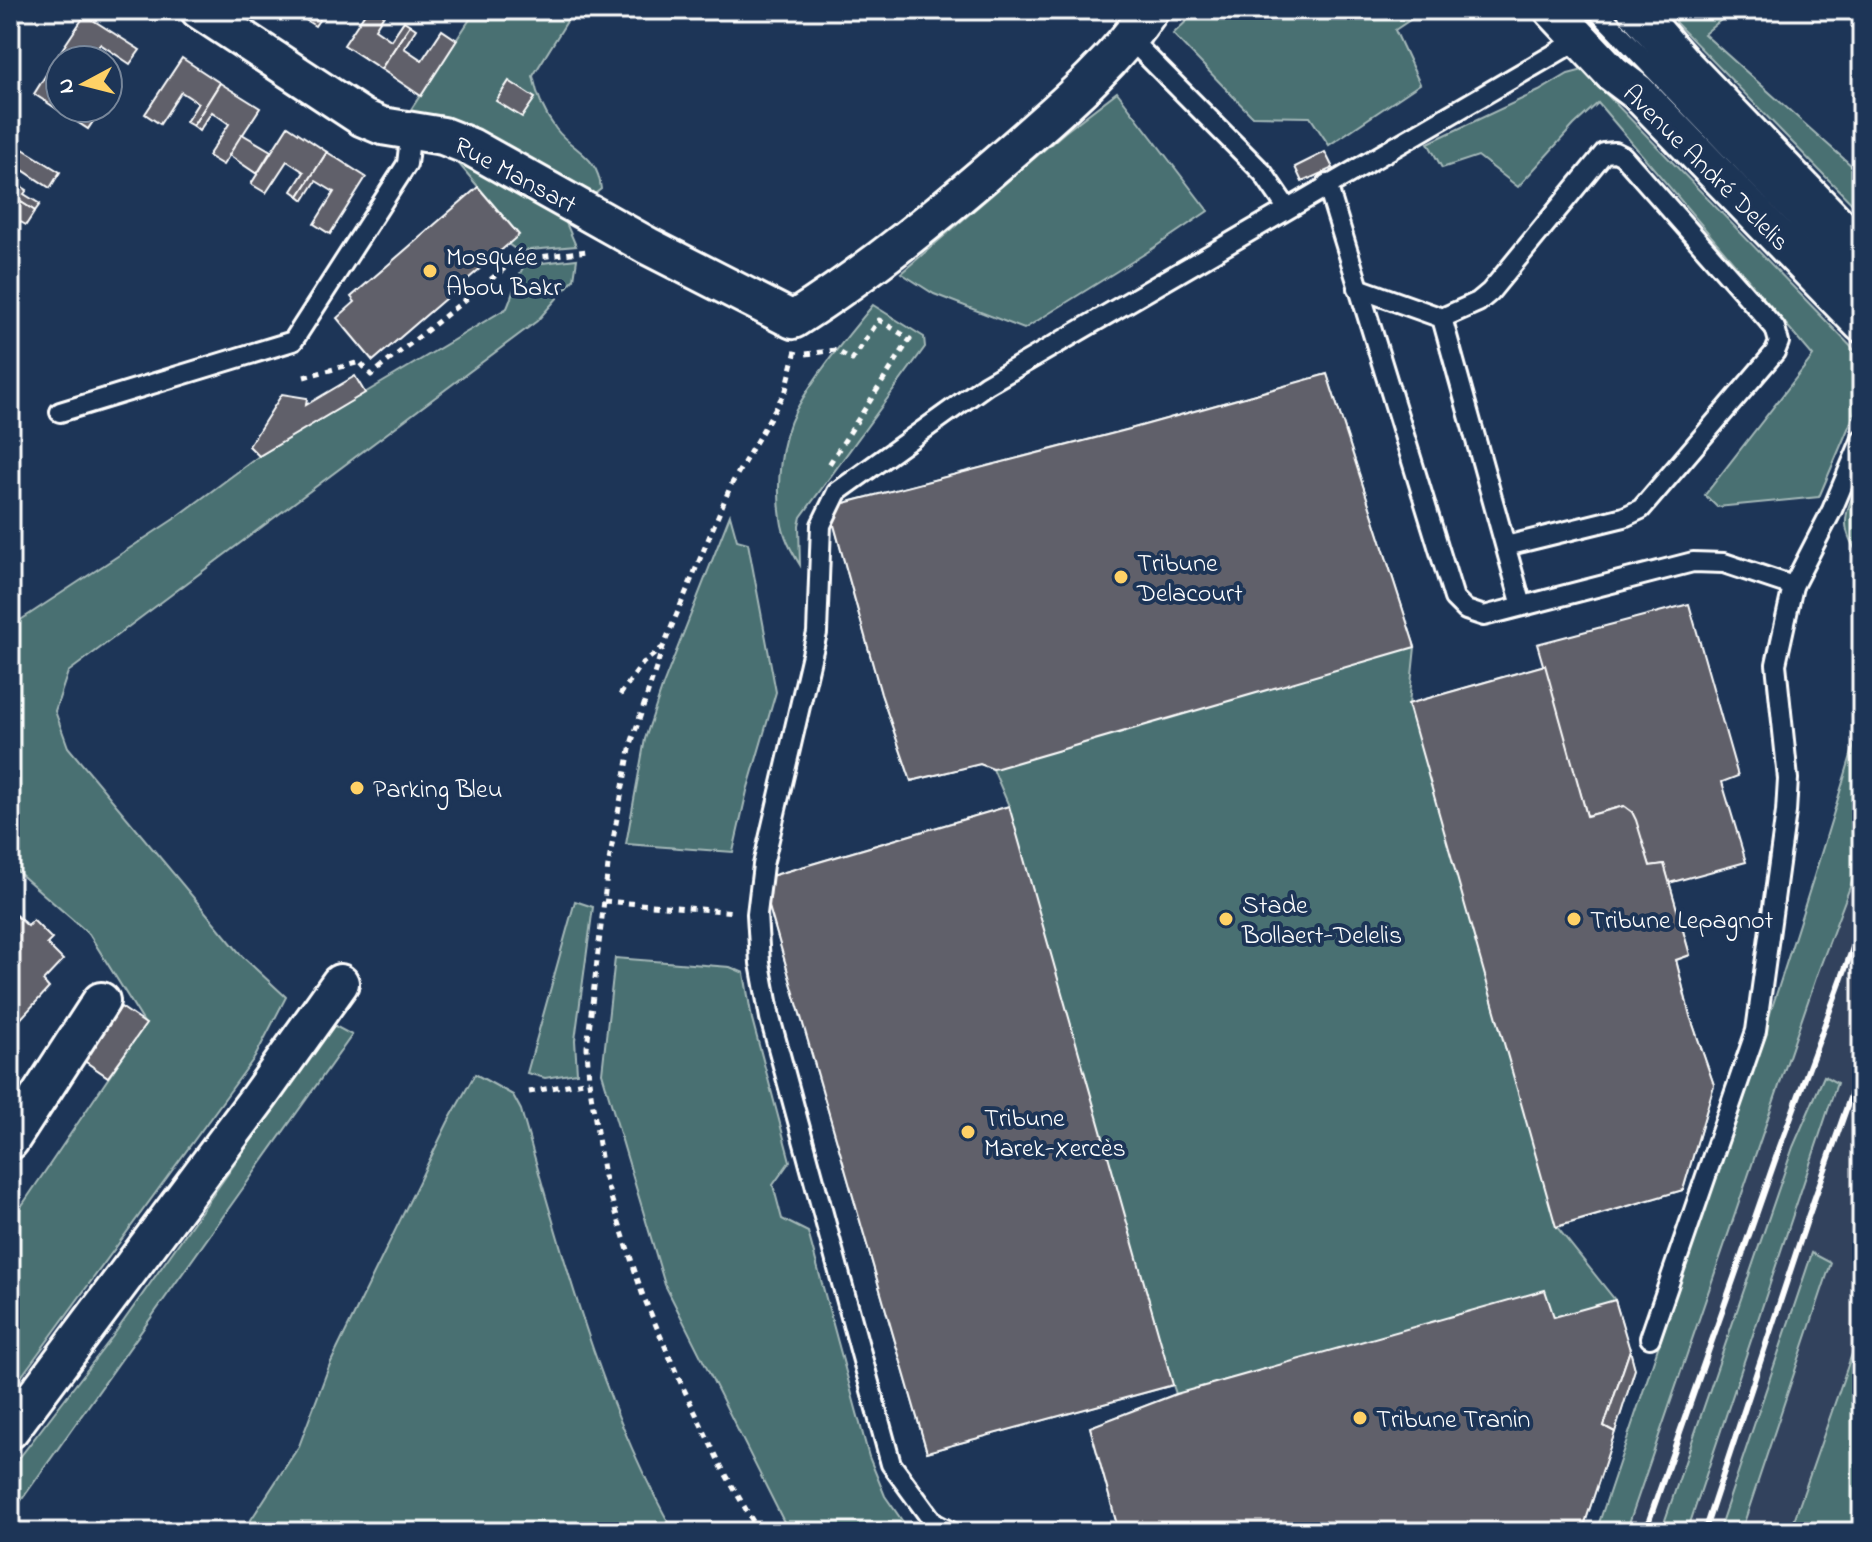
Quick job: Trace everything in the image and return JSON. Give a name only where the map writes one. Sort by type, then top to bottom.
[{"type":"street","name":"Rue Mansart","points":[[199,10],[363,118],[382,126],[443,136],[471,147],[673,259],[795,337]]},
{"type":"street","name":"Avenue André Delelis","points":[[1553,10],[1588,24],[1612,73],[1637,92],[1862,324]]},
{"type":"street","name":"Avenue André Delelis","points":[[1636,10],[1683,64],[1862,250]]},
{"type":"street","points":[[795,337],[834,294],[937,216],[1052,116],[1140,25]]},
{"type":"street","points":[[10,1430],[340,983]]},
{"type":"street","points":[[10,1141],[101,1001]]},
{"type":"lane","points":[[951,1532],[934,1523],[891,1464],[770,1018],[760,963],[757,914],[763,865],[817,633],[821,525],[837,492],[986,385],[1287,208],[1588,24],[1862,287]]},
{"type":"lane","points":[[1140,25],[1263,173],[1287,208]]},
{"type":"lane","points":[[60,412],[293,341],[407,164],[411,130]]},
{"type":"lane","points":[[1358,288],[1442,318],[1478,302],[1490,292],[1604,153],[1615,152],[1623,156],[1775,328],[1779,342],[1775,352],[1641,509],[1624,517],[1506,546]]},
{"type":"lane","points":[[1327,184],[1454,598],[1466,610],[1484,616],[1693,562],[1724,563],[1793,586]]},
{"type":"lane","points":[[1442,318],[1522,606]]},
{"type":"lane","points":[[1650,1338],[1756,1031],[1786,812],[1788,779],[1776,664],[1793,586],[1832,510],[1862,439]]},
{"type":"path","points":[[304,377],[360,362],[371,375],[515,260],[577,252]]},
{"type":"path","points":[[759,1532],[722,1468],[642,1293],[604,1176],[589,1081],[587,1047],[608,866],[631,744],[663,647],[731,485],[786,390],[795,337],[836,350],[852,360],[879,320],[910,339],[826,468]]},
{"type":"path","points":[[620,695],[643,663],[663,647]]},
{"type":"path","points":[[604,901],[757,914]]},
{"type":"path","points":[[529,1092],[589,1081]]},
{"type":"shaded area","points":[[1862,855],[1862,1325],[1790,1532],[1626,1532],[1818,972]]},
{"type":"green space","points":[[476,10],[574,10],[533,76],[541,104],[551,123],[595,169],[601,189],[591,197],[432,117],[410,111]]},
{"type":"green space","points":[[1198,10],[1425,10],[1395,30],[1420,84],[1329,145],[1310,117],[1252,116],[1173,34]]},
{"type":"green space","points":[[1677,10],[1733,10],[1704,34],[1862,175],[1862,214],[1676,23]]},
{"type":"green space","points":[[1583,70],[1862,358],[1862,396],[1819,497],[1717,507],[1705,495],[1813,356],[1598,103],[1518,187],[1478,156],[1442,168],[1428,143],[1539,91],[1568,74]]},
{"type":"green space","points":[[1117,92],[1208,211],[1024,329],[934,294],[901,273],[1065,132]]},
{"type":"green space","points":[[454,158],[562,207],[576,246],[518,251],[508,244],[518,234]]},
{"type":"green space","points":[[577,259],[574,279],[537,321],[68,672],[55,711],[68,747],[242,956],[286,997],[255,1057],[10,1392],[10,1223],[145,1024],[89,934],[10,865],[10,627],[174,519],[259,456],[507,308],[525,265]]},
{"type":"green space","points":[[873,305],[924,337],[925,347],[801,517],[800,565],[782,525],[779,478],[786,435],[796,410],[813,382]]},
{"type":"green space","name":"Stade Bollaert-Delelis","points":[[1327,374],[1415,647],[1409,704],[1545,665],[1664,864],[1690,955],[1676,960],[1690,1016],[1714,1085],[1683,1190],[1557,1227],[1615,1300],[1635,1369],[1582,1532],[1119,1532],[1090,1427],[1176,1394],[1173,1385],[927,1452],[761,879],[1009,806],[993,769],[980,764],[911,781],[881,694],[829,507]]},
{"type":"green space","points":[[1862,475],[1862,559],[1848,536],[1846,517]]},
{"type":"green space","points":[[730,515],[737,540],[748,543],[776,692],[733,852],[626,844],[645,739]]},
{"type":"green space","points":[[1862,718],[1862,855],[1818,972],[1626,1532],[1596,1532],[1766,1025]]},
{"type":"green space","points":[[575,901],[593,907],[575,1040],[577,1073],[545,1078],[527,1073]]},
{"type":"green space","points":[[615,958],[730,967],[744,973],[752,1019],[790,1161],[773,1185],[782,1219],[808,1232],[869,1457],[885,1496],[910,1532],[789,1532],[665,1285],[602,1073]]},
{"type":"green space","points":[[333,1025],[352,1035],[10,1516],[10,1470],[113,1336]]},
{"type":"green space","points":[[475,1074],[513,1095],[521,1110],[568,1272],[604,1379],[648,1483],[674,1532],[243,1532],[299,1446],[330,1364],[448,1122]]},
{"type":"green space","points":[[1824,1076],[1837,1083],[1687,1532],[1661,1532],[1793,1147]]},
{"type":"green space","points":[[1812,1253],[1831,1263],[1741,1532],[1718,1532]]},
{"type":"green space","points":[[1862,1325],[1862,1444],[1857,1457],[1862,1472],[1862,1532],[1790,1532]]},
{"type":"building","points":[[290,10],[326,10],[315,26]]},
{"type":"building","points":[[367,10],[387,10],[375,29],[391,40],[404,21],[410,25],[381,69],[344,45]]},
{"type":"building","points":[[85,15],[140,50],[130,64],[124,60],[124,44],[66,44]]},
{"type":"building","points":[[410,25],[416,29],[404,48],[422,60],[442,30],[457,40],[421,96],[381,69]]},
{"type":"building","points":[[182,58],[220,83],[193,126],[186,122],[198,103],[181,92],[160,124],[145,114]]},
{"type":"building","points":[[44,78],[44,100],[34,94]]},
{"type":"building","points":[[509,81],[535,98],[522,117],[496,101]]},
{"type":"building","points":[[220,83],[260,108],[223,165],[208,156],[229,124],[212,112],[199,131],[193,126]]},
{"type":"building","points":[[288,126],[327,152],[299,196],[292,191],[304,172],[287,161],[266,193],[251,184]]},
{"type":"building","points":[[242,134],[271,151],[257,174],[229,155]]},
{"type":"building","points":[[10,141],[60,172],[50,188],[21,169],[13,181],[27,190],[24,194],[40,204],[35,211],[10,195]]},
{"type":"building","points":[[327,152],[366,177],[330,234],[314,224],[334,192],[316,181],[304,200],[299,196]]},
{"type":"building","points":[[1325,152],[1333,168],[1302,182],[1295,167]]},
{"type":"building","name":"Mosquée Abou Bakr","points":[[478,187],[519,235],[373,361],[337,318],[355,302],[351,297]]},
{"type":"building","points":[[10,195],[35,211],[26,225],[10,216]]},
{"type":"building","name":"Tribune Delacourt","points":[[1327,374],[1415,647],[998,768],[980,764],[911,781],[881,694],[829,507]]},
{"type":"building","points":[[355,376],[365,393],[259,456],[249,446],[282,394],[307,398],[306,405]]},
{"type":"building","points":[[1689,604],[1738,776],[1722,782],[1746,862],[1669,883],[1664,864],[1650,866],[1632,812],[1624,806],[1587,816],[1537,644]]},
{"type":"building","name":"Tribune Lepagnot","points":[[1545,665],[1587,816],[1624,806],[1636,820],[1650,866],[1664,864],[1690,955],[1676,960],[1690,1016],[1714,1085],[1683,1190],[1556,1227],[1408,704]]},
{"type":"building","name":"Tribune Marek-Xercès","points":[[1009,806],[1173,1385],[927,1452],[761,879]]},
{"type":"building","points":[[11,911],[28,926],[33,920],[52,939],[47,944],[63,960],[43,981],[49,988],[16,1024],[10,1026]]},
{"type":"building","points":[[121,1007],[146,1024],[108,1077],[83,1060]]},
{"type":"building","name":"Tribune Tranin","points":[[1545,1290],[1554,1317],[1615,1300],[1630,1350],[1604,1426],[1615,1432],[1582,1532],[1119,1532],[1090,1427],[1176,1394]]},
{"type":"building","points":[[1630,1350],[1635,1369],[1615,1432],[1604,1426]]},
{"type":"railway","points":[[1645,1532],[1862,923]]},
{"type":"railway","points":[[1704,1532],[1862,1064]]},
{"type":"place","name":"Mosquée Abou Bakr","points":[[430,271]]},
{"type":"place","name":"Tribune Delacourt","points":[[1121,577]]},
{"type":"place","name":"Parking Bleu","points":[[357,788]]},
{"type":"place","name":"Stade Bollaert-Delelis","points":[[1226,919]]},
{"type":"place","name":"Tribune Lepagnot","points":[[1574,919]]},
{"type":"place","name":"Tribune Marek-Xercès","points":[[968,1132]]},
{"type":"place","name":"Tribune Tranin","points":[[1360,1418]]}]
